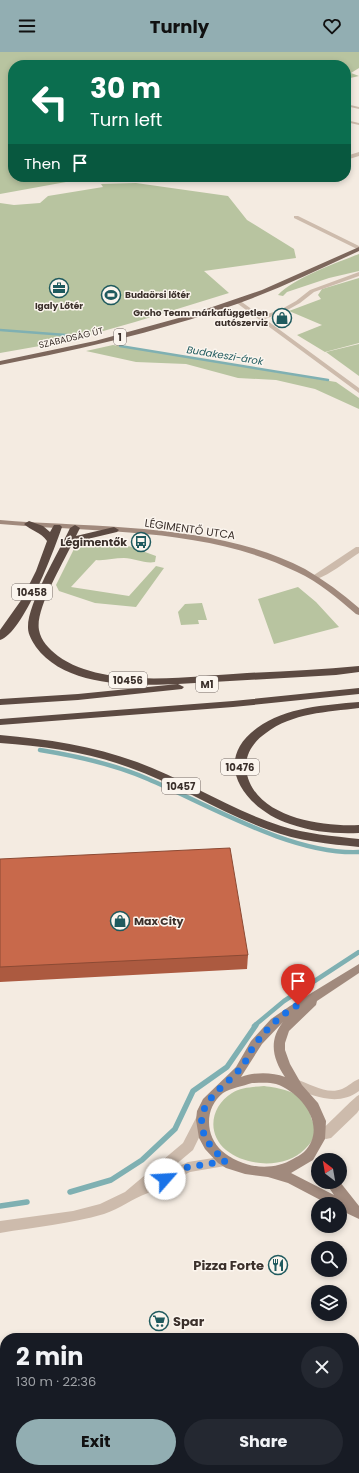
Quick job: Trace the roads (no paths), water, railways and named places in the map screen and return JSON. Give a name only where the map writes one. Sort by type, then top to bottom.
[{"type":"highway","points":[[29,524],[43,530],[52,540]]},
{"type":"highway","name":"10458","points":[[0,637],[24,608],[56,527]]},
{"type":"highway","name":"10456","points":[[75,528],[39,604],[35,614],[33,629],[39,644],[52,657],[68,667],[108,678],[147,680],[336,672]]},
{"type":"highway","points":[[68,544],[76,539],[114,530]]},
{"type":"highway","name":"M1","points":[[0,702],[86,696],[359,669]]},
{"type":"highway","name":"M1","points":[[0,722],[233,704],[359,692]]},
{"type":"highway","name":"10476","points":[[359,705],[309,711],[270,725],[252,738],[245,746],[240,768],[244,782],[251,793],[264,806],[275,813],[300,824],[315,827],[343,830],[359,829]]},
{"type":"highway","name":"10457","points":[[0,739],[66,747],[109,757],[165,778],[245,816],[276,828],[301,835],[359,843]]},
{"type":"main road","name":"SZABADSÁG ÚT","points":[[0,363],[138,332],[237,301],[359,249]]},
{"type":"main road","name":"LÉGIMENTŐ UTCA","points":[[0,522],[190,537],[244,548],[269,556],[315,577],[347,600],[359,612]]},
{"type":"main road","points":[[311,1159],[280,1171],[252,1171],[226,1161],[217,1154],[207,1142],[202,1128],[202,1119],[208,1102],[240,1069],[269,1027],[288,1011],[359,968]]},
{"type":"main road","points":[[296,1084],[280,1058],[280,1040],[285,1028],[320,993]]},
{"type":"main road","points":[[223,1088],[232,1083],[253,1077],[275,1078],[296,1084],[314,1097],[321,1106],[325,1115],[326,1134],[320,1153]]},
{"type":"main road","points":[[265,1172],[291,1178],[357,1213]]},
{"type":"main road","points":[[338,1189],[357,1213]]},
{"type":"street","points":[[296,217],[359,249]]},
{"type":"street","points":[[260,318],[282,311],[298,302],[312,291],[359,274]]},
{"type":"street","points":[[237,301],[359,391]]},
{"type":"street","points":[[315,577],[330,569],[359,549]]},
{"type":"street","points":[[296,1084],[330,1096],[346,1092],[359,1084]]},
{"type":"street","points":[[326,1134],[352,1110],[359,1100]]},
{"type":"street","points":[[130,1196],[188,1146],[202,1119]]},
{"type":"street","points":[[0,1226],[73,1216],[103,1209],[188,1167],[226,1161]]},
{"type":"waterway","name":"Budakeszi-árok","points":[[0,330],[79,336]]},
{"type":"waterway","name":"Budakeszi-árok","points":[[120,346],[328,380]]},
{"type":"waterway","points":[[40,750],[95,761],[122,769],[251,826],[306,846],[333,851],[359,852]]},
{"type":"waterway","points":[[254,1026],[284,1001],[359,952]]},
{"type":"waterway","points":[[70,1192],[111,1180],[142,1160],[175,1129],[193,1091],[227,1067],[256,1025]]},
{"type":"waterway","points":[[0,1206],[27,1202]]},
{"type":"place","name":"Igaly Lőtér","points":[[59,288]]},
{"type":"place","name":"Budaörsi lőtér","points":[[111,295]]},
{"type":"place","name":"Groho Team márkafüggetlen autószerviz","points":[[282,318]]},
{"type":"place","name":"Légimentők","points":[[141,542]]},
{"type":"place","name":"Max City","points":[[120,921]]},
{"type":"place","name":"Pizza Forte","points":[[278,1265]]},
{"type":"place","name":"Spar","points":[[159,1321]]}]
